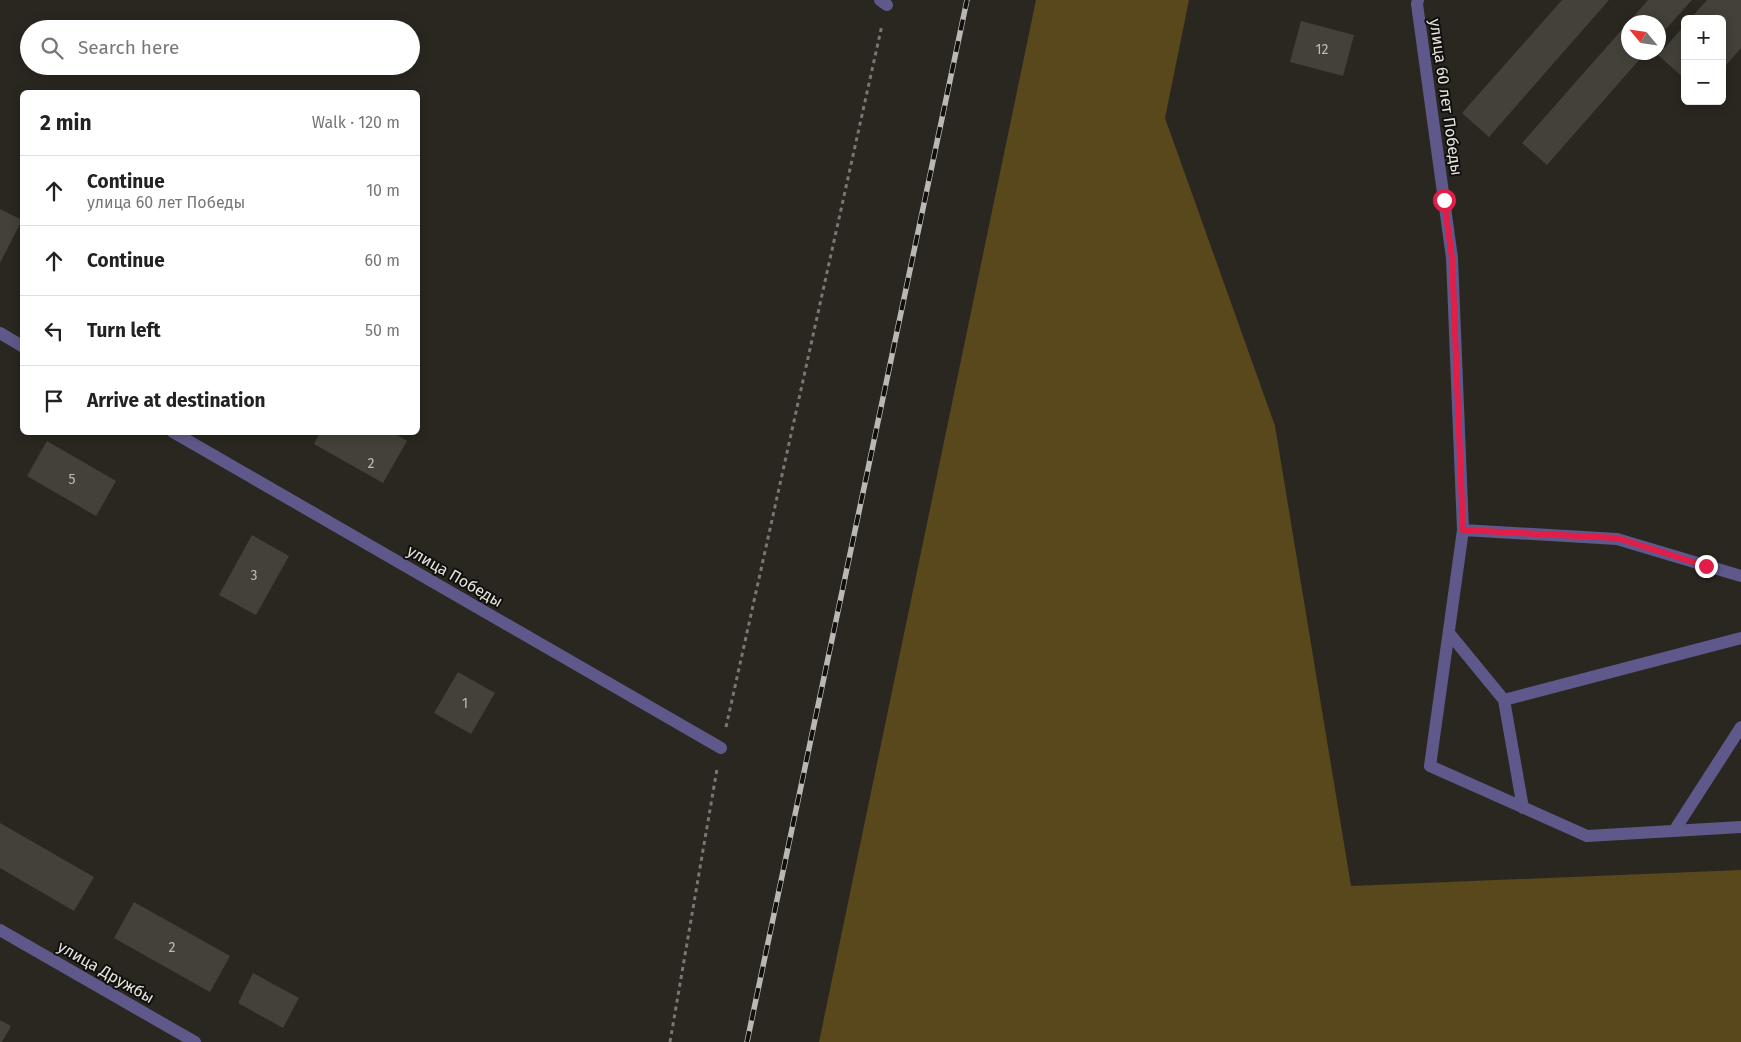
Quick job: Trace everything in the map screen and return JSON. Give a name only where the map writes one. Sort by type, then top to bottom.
[{"type":"street","name":"улица 60 лет Победы","points":[[1418,0],[1417,4],[1452,258],[1463,530],[1430,766],[1523,808]]},
{"type":"street","points":[[0,333],[20,345]]},
{"type":"street","name":"улица Победы","points":[[178,435],[721,748]]},
{"type":"street","points":[[1463,530],[1617,538],[1741,576]]},
{"type":"street","points":[[1449,633],[1504,700],[1523,808],[1587,836],[1741,827]]},
{"type":"street","points":[[1504,700],[1741,638]]},
{"type":"street","points":[[1674,831],[1741,727]]},
{"type":"street","name":"улица Дружбы","points":[[0,930],[195,1042]]},
{"type":"path","points":[[670,1042],[721,748],[883,2]]},
{"type":"shaded area","points":[[1036,0],[1189,0],[1165,118],[1275,426],[1351,886],[1741,870],[1741,1042],[819,1042]]},
{"type":"building","points":[[1562,0],[1609,0],[1489,137],[1462,113]]},
{"type":"building","points":[[1648,0],[1692,0],[1666,29],[1666,15],[1635,15]]},
{"type":"building","points":[[1707,0],[1741,0],[1741,48],[1726,65],[1726,15],[1694,15]]},
{"type":"building","points":[[1301,21],[1354,35],[1343,76],[1290,62]]},
{"type":"building","points":[[1681,29],[1681,75],[1664,60],[1666,60],[1666,46]]},
{"type":"building","points":[[1621,31],[1621,60],[1639,60],[1547,165],[1522,143]]},
{"type":"building","points":[[0,209],[20,219],[20,224],[0,263]]},
{"type":"building","points":[[318,435],[397,435],[407,441],[383,483],[314,444]]},
{"type":"building","points":[[47,441],[116,481],[96,516],[27,476]]},
{"type":"building","points":[[252,535],[289,556],[256,615],[219,595]]},
{"type":"building","points":[[458,672],[495,693],[471,734],[434,713]]},
{"type":"building","points":[[0,823],[94,877],[74,911],[0,868]]},
{"type":"building","points":[[134,902],[230,956],[210,992],[114,938]]},
{"type":"building","points":[[253,973],[299,998],[283,1028],[238,1003]]},
{"type":"building","points":[[0,1020],[11,1026],[2,1042],[0,1042]]},
{"type":"railway","points":[[747,1042],[967,0]]},
{"type":"route","points":[[1444,200],[1452,258],[1463,530],[1617,538],[1706,566]]}]
